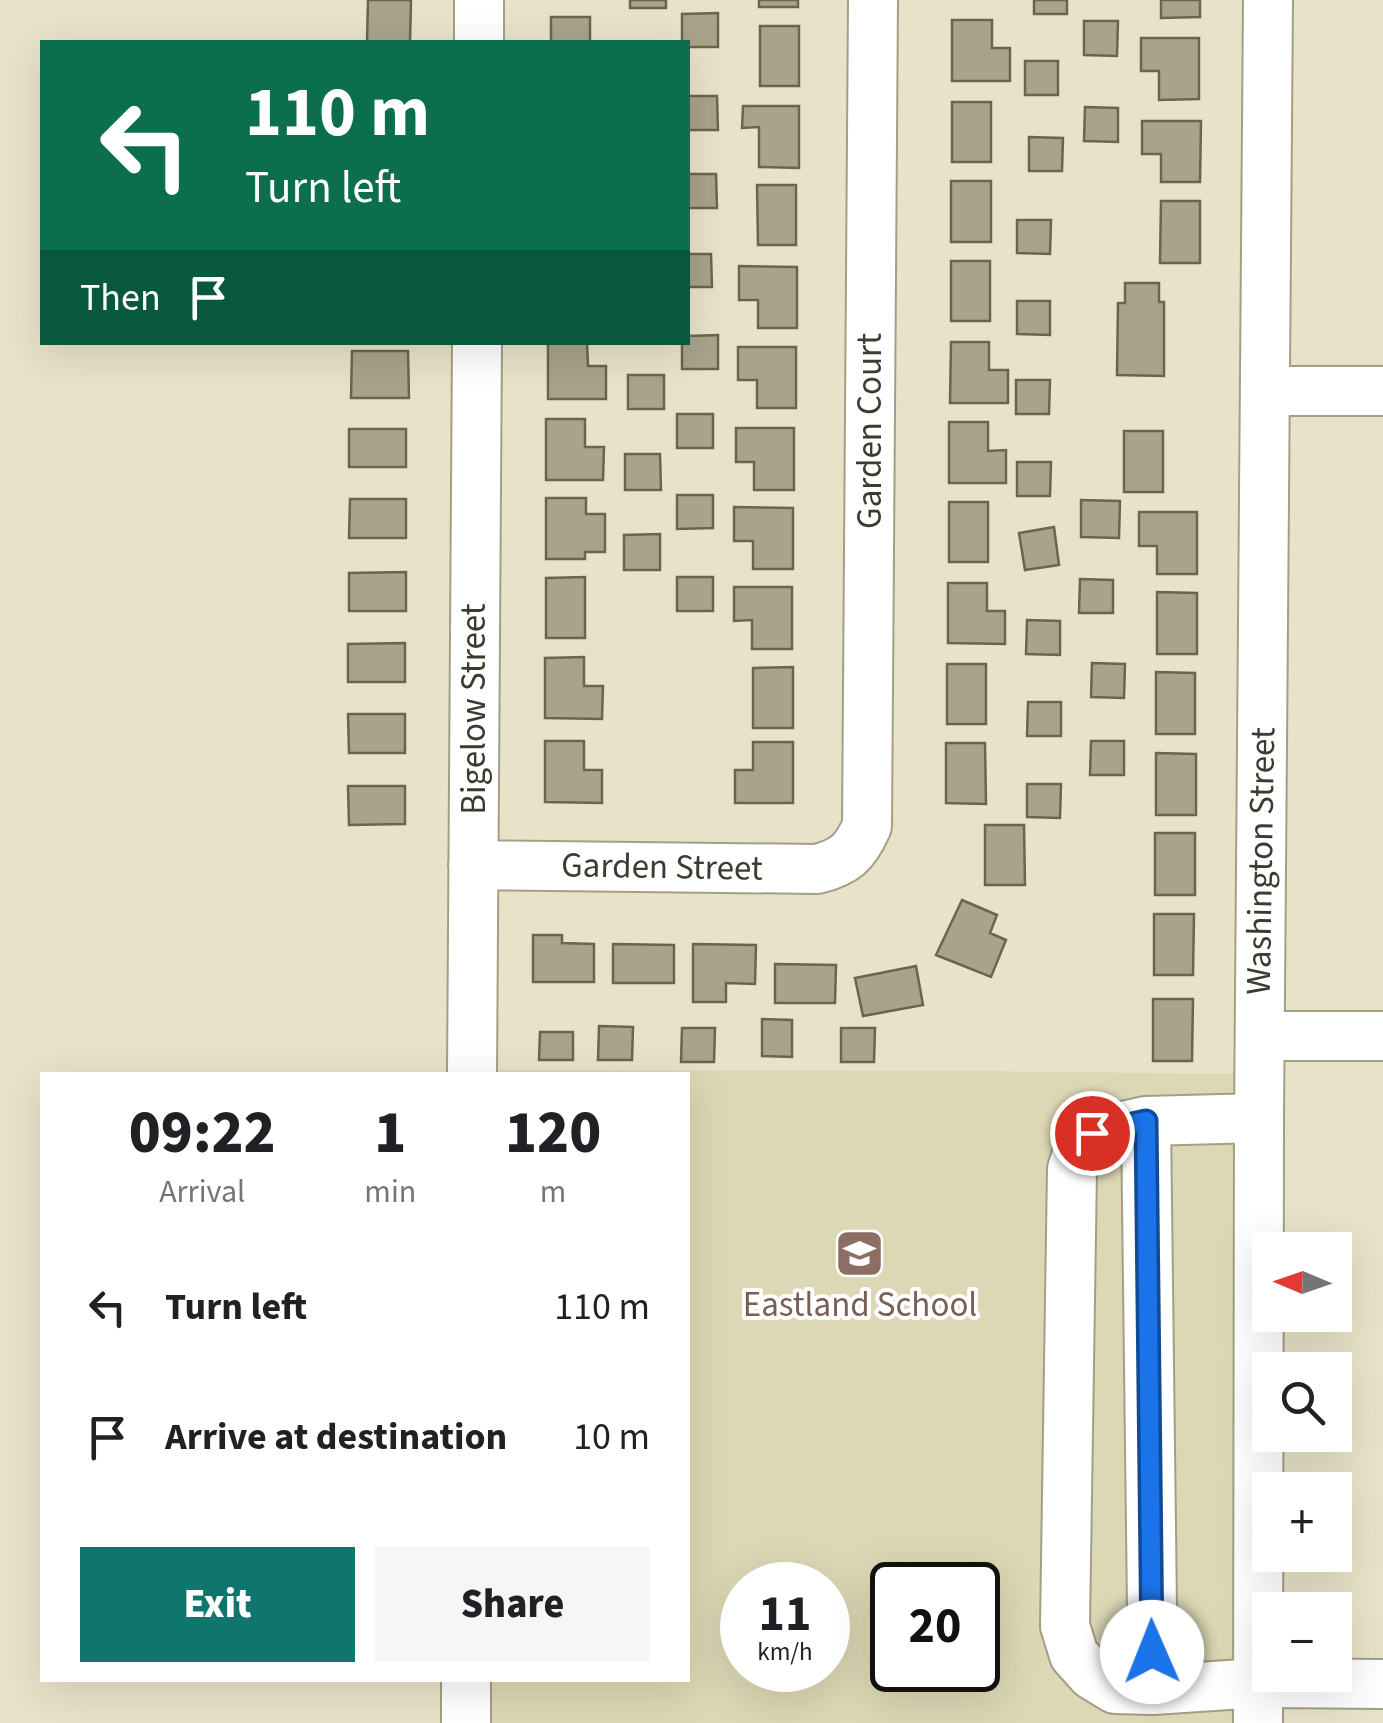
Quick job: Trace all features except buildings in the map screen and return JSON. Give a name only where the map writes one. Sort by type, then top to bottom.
[{"type":"street","points":[[479,0],[479,40]]},
{"type":"street","name":"Garden Court","points":[[848,856],[867,826],[873,0]]},
{"type":"street","name":"Washington Street","points":[[1258,1703],[1268,0]]},
{"type":"street","name":"Bigelow Street","points":[[472,1072],[477,345]]},
{"type":"street","points":[[1266,390],[1383,391]]},
{"type":"street","name":"Garden Street","points":[[473,865],[817,869],[838,864],[848,856]]},
{"type":"street","points":[[1260,1036],[1383,1036]]},
{"type":"street","points":[[1259,1118],[1146,1121],[1092,1133],[1079,1148],[1072,1168],[1065,1626],[1074,1655],[1092,1675],[1116,1689],[1258,1703],[1383,1684]]},
{"type":"street","points":[[1146,1121],[1152,1690]]},
{"type":"street","points":[[466,1682],[466,1723]]},
{"type":"shaded area","points":[[492,1070],[1240,1074],[1235,1723],[485,1723],[485,1682],[690,1682],[690,1072]]},
{"type":"place","name":"Eastland School","points":[[860,1253]]},
{"type":"route","points":[[1092,1133],[1146,1121],[1152,1652]]}]
